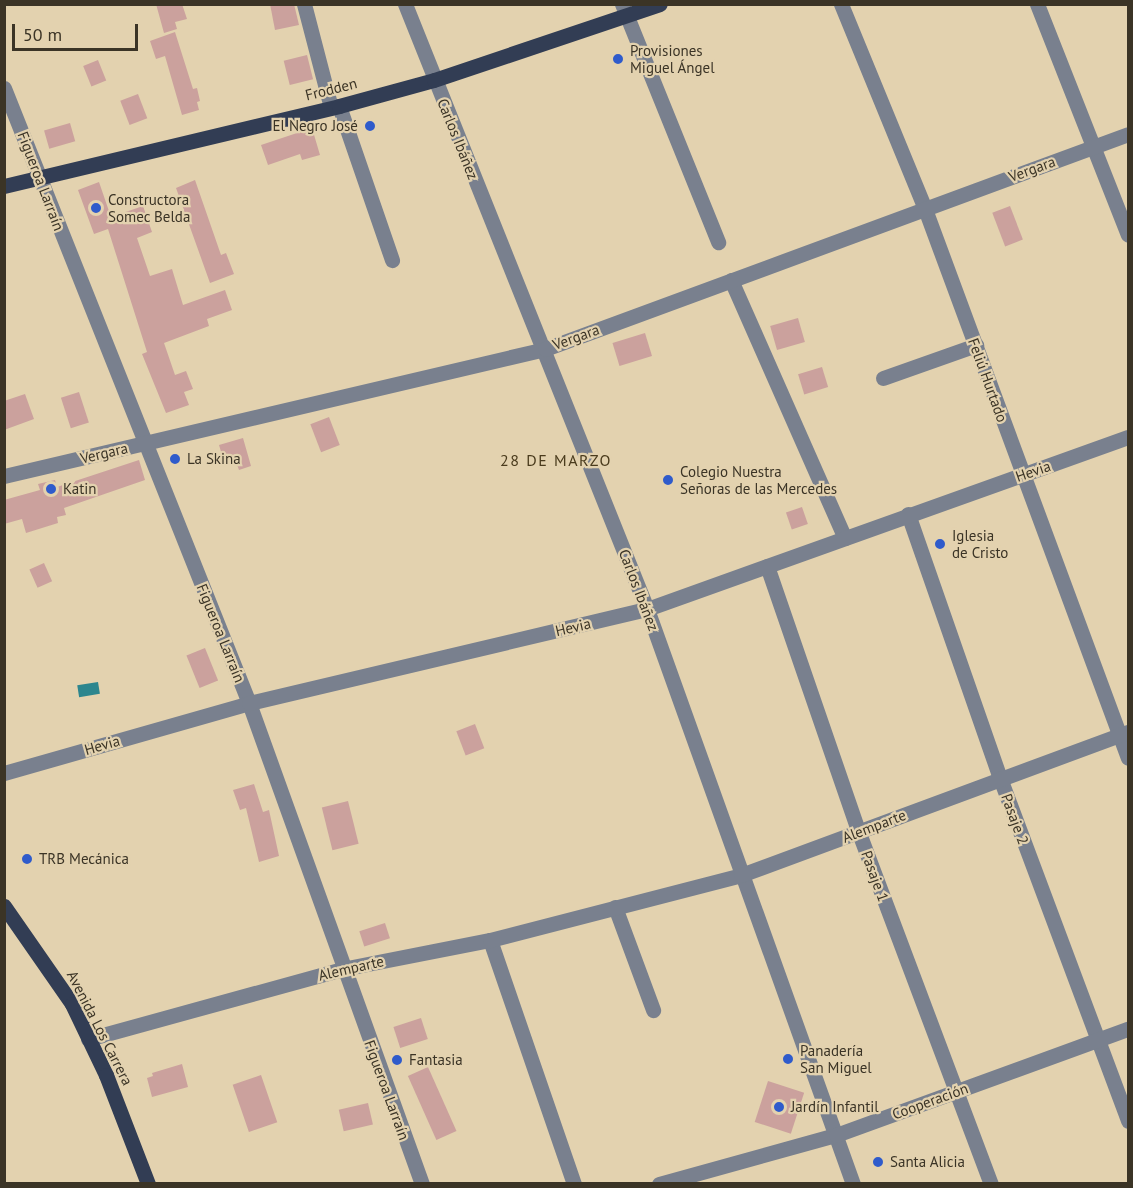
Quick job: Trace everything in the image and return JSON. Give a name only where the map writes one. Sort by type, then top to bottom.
[{"type":"main road","name":"Frodden","points":[[4,186],[335,107],[434,80],[624,11],[660,4]]},
{"type":"main road","name":"Avenida Los Carrera","points":[[4,906],[55,978],[88,1039],[148,1184]]},
{"type":"main road","name":"Avenida Los Carrera","points":[[132,1142],[141,1184]]},
{"type":"street","points":[[304,4],[335,107],[392,260]]},
{"type":"street","name":"Carlos Ibáñez","points":[[405,4],[545,349],[647,609],[853,1184]]},
{"type":"street","name":"Feliú Hurtado","points":[[841,4],[925,209],[1023,474],[1124,733],[1128,758]]},
{"type":"street","points":[[1037,4],[1128,235]]},
{"type":"street","points":[[624,11],[718,242]]},
{"type":"street","name":"Figueroa Larraín","points":[[4,88],[249,703],[342,969],[422,1184]]},
{"type":"street","name":"Vergara","points":[[4,476],[545,349],[1128,134]]},
{"type":"street","points":[[731,280],[845,537]]},
{"type":"street","points":[[883,378],[976,345]]},
{"type":"street","name":"Hevia","points":[[4,773],[249,703],[647,609],[1128,437]]},
{"type":"street","name":"Pasaje 2","points":[[908,514],[1000,778],[1128,1121]]},
{"type":"street","name":"Pasaje 1","points":[[767,566],[859,833],[991,1184]]},
{"type":"street","name":"Alemparte","points":[[88,1039],[342,969],[490,940],[741,874],[859,833],[1124,733]]},
{"type":"street","points":[[615,907],[653,1010]]},
{"type":"street","points":[[490,940],[574,1184]]},
{"type":"street","name":"Cooperación","points":[[659,1184],[837,1135],[1128,1029]]},
{"type":"water","points":[[98,682],[100,694],[79,697],[77,685]]},
{"type":"building","points":[[156,4],[182,4],[187,19],[175,22],[177,29],[164,33]]},
{"type":"building","points":[[270,4],[294,4],[299,25],[275,30]]},
{"type":"building","points":[[175,32],[193,89],[197,88],[200,101],[197,102],[199,110],[182,115],[165,56],[156,59],[150,41]]},
{"type":"building","points":[[307,55],[313,79],[290,85],[284,61]]},
{"type":"building","points":[[98,60],[106,80],[91,86],[83,66]]},
{"type":"building","points":[[138,94],[147,118],[130,125],[120,101]]},
{"type":"building","points":[[70,123],[75,141],[49,149],[44,130]]},
{"type":"building","points":[[312,128],[320,155],[302,160],[300,154],[268,165],[261,145]]},
{"type":"building","points":[[195,180],[221,255],[226,253],[234,274],[210,283],[176,188]]},
{"type":"building","points":[[99,182],[111,217],[143,206],[152,232],[137,238],[150,276],[172,269],[183,305],[225,290],[232,310],[207,319],[209,326],[164,343],[175,375],[186,371],[193,389],[184,392],[189,405],[166,413],[142,354],[147,352],[108,229],[94,234],[78,190]]},
{"type":"building","points":[[1010,206],[1023,240],[1005,246],[992,213]]},
{"type":"building","points":[[798,318],[805,342],[777,350],[770,326]]},
{"type":"building","points":[[645,333],[652,356],[620,366],[612,343]]},
{"type":"building","points":[[822,367],[828,387],[804,394],[798,374]]},
{"type":"building","points":[[79,392],[89,422],[71,428],[61,398]]},
{"type":"building","points":[[25,394],[34,419],[4,430],[4,401]]},
{"type":"building","points":[[329,417],[340,445],[321,452],[310,424]]},
{"type":"building","points":[[243,438],[251,466],[239,470],[236,462],[225,465],[219,445]]},
{"type":"building","points":[[139,460],[145,480],[64,508],[66,515],[57,517],[58,523],[26,533],[22,519],[4,524],[4,500],[40,490],[38,484],[55,480],[57,487]]},
{"type":"building","points":[[802,507],[808,524],[792,530],[786,513]]},
{"type":"building","points":[[44,563],[52,581],[38,588],[29,570]]},
{"type":"building","points":[[205,648],[218,680],[200,688],[186,655]]},
{"type":"building","points":[[475,724],[484,748],[466,755],[456,731]]},
{"type":"building","points":[[254,784],[263,812],[269,810],[279,856],[259,862],[246,808],[240,810],[233,790]]},
{"type":"building","points":[[348,801],[359,844],[332,850],[322,808]]},
{"type":"building","points":[[385,923],[390,938],[364,947],[359,931]]},
{"type":"building","points":[[421,1018],[428,1039],[400,1048],[393,1027]]},
{"type":"building","points":[[182,1064],[188,1087],[152,1097],[147,1078],[153,1076],[152,1073]]},
{"type":"building","points":[[428,1067],[456,1131],[436,1140],[408,1076]]},
{"type":"building","points":[[261,1075],[277,1122],[249,1132],[233,1085]]},
{"type":"building","name":"Jardín Infantil","points":[[768,1081],[804,1093],[791,1134],[755,1122]]},
{"type":"building","points":[[368,1103],[373,1124],[344,1131],[339,1110]]},
{"type":"place","name":"Provisiones Miguel Ángel","points":[[618,59]]},
{"type":"place","name":"El Negro José","points":[[370,126]]},
{"type":"place","name":"Constructora Somec Belda","points":[[96,208]]},
{"type":"place","name":"La Skina","points":[[175,459]]},
{"type":"place","name":"Colegio Nuestra Señoras de las Mercedes","points":[[668,480]]},
{"type":"place","name":"Katin","points":[[51,489]]},
{"type":"place","name":"Iglesia de Cristo","points":[[940,544]]},
{"type":"place","name":"TRB Mecánica","points":[[27,859]]},
{"type":"place","name":"Panadería San Miguel","points":[[788,1059]]},
{"type":"place","name":"Fantasia","points":[[397,1060]]},
{"type":"place","name":"Jardín Infantil","points":[[779,1107]]},
{"type":"place","name":"Santa Alicia","points":[[878,1162]]},
{"type":"district","name":"28 DE MARZO","points":[[556,460]]}]
